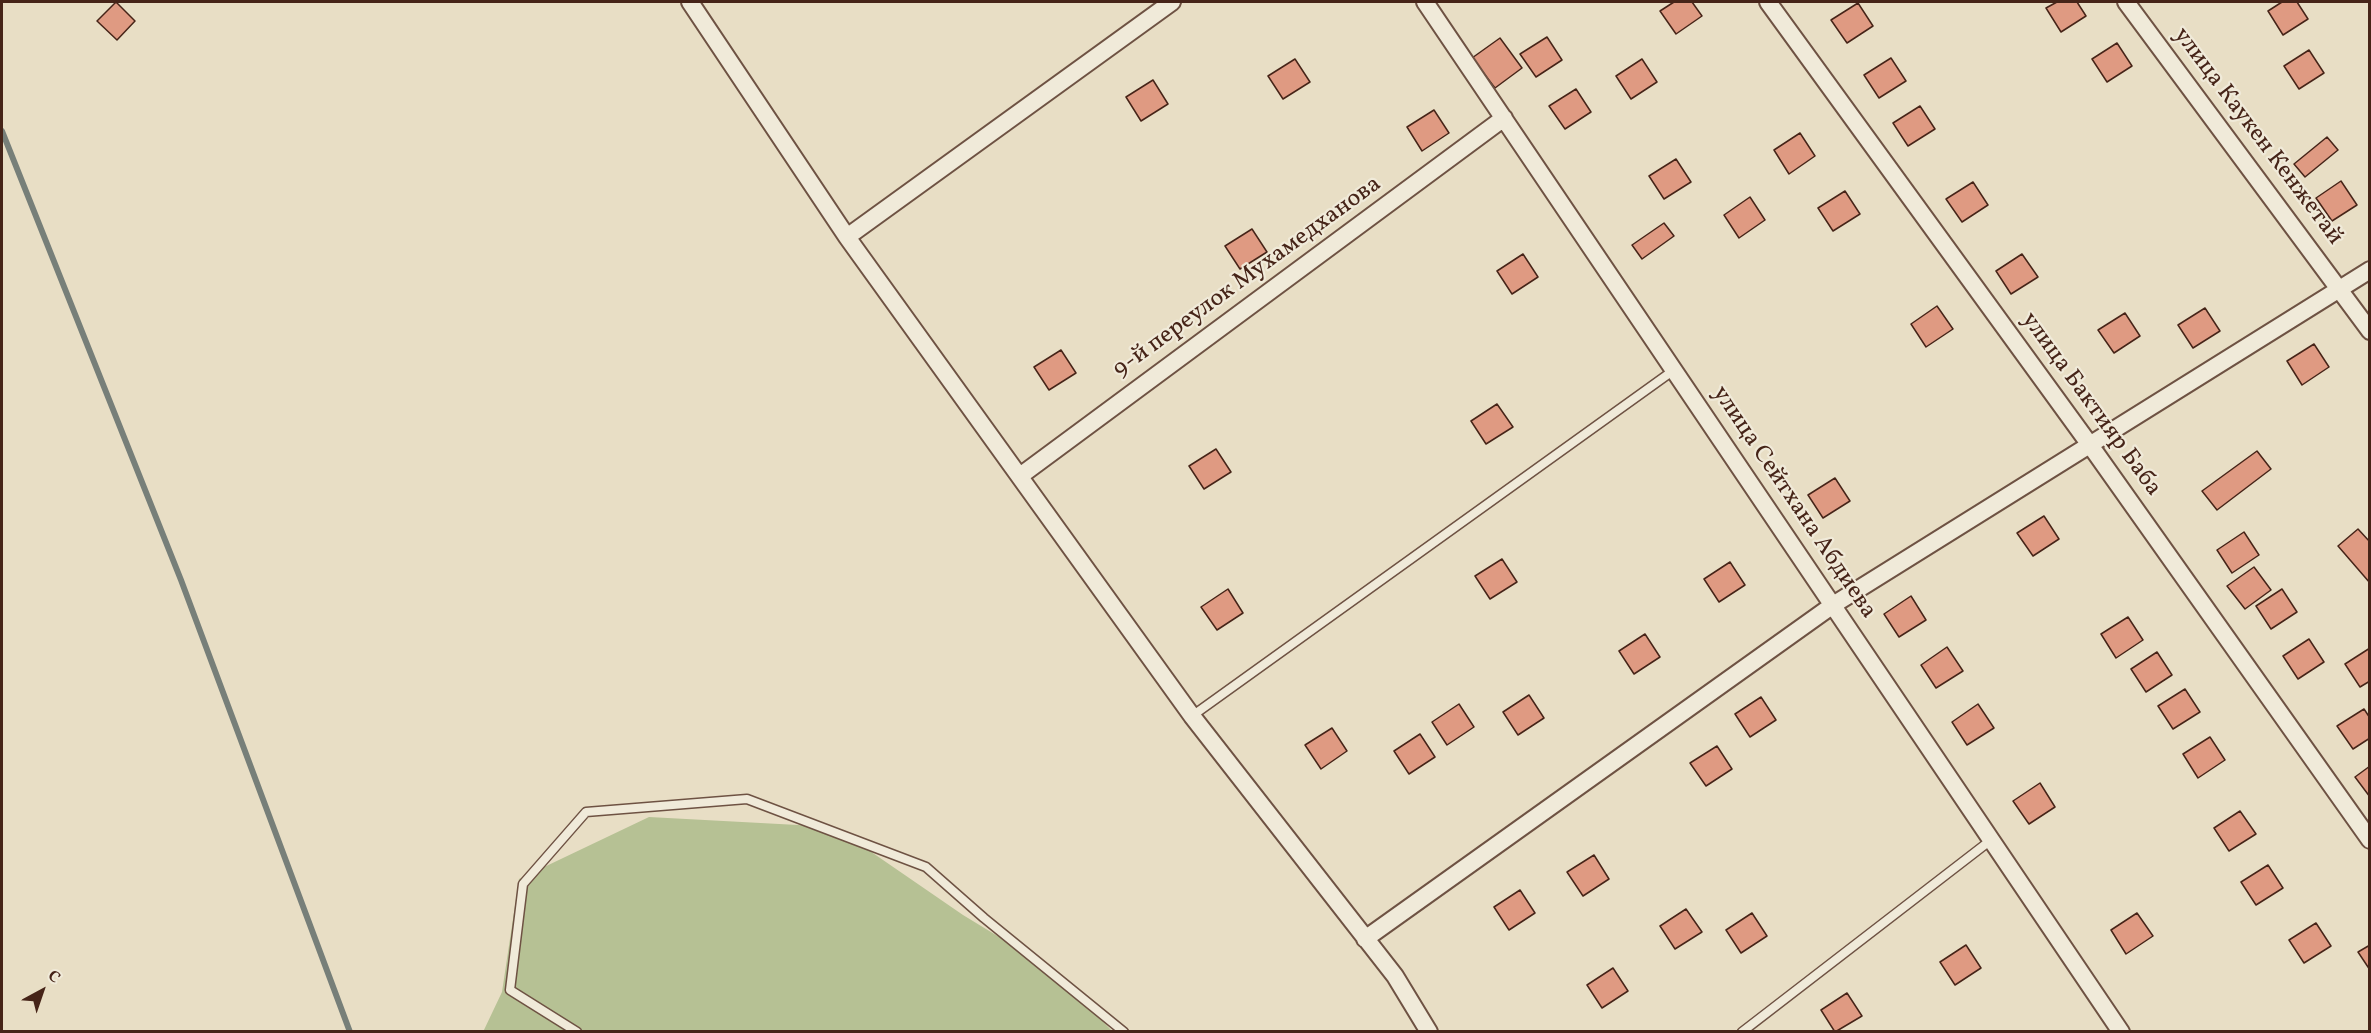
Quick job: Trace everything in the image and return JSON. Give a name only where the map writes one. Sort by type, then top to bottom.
[{"type":"street","points":[[690,2],[848,237],[1192,716],[1395,976],[1429,1032]]},
{"type":"street","points":[[848,237],[1172,2]]},
{"type":"street","name":"улица Сейтхана Абдиева","points":[[1425,2],[2121,1032]]},
{"type":"street","name":"улица Бактияр Баба","points":[[1768,2],[2090,445],[2370,840]]},
{"type":"street","name":"улица Каукен Кенжетай","points":[[2126,2],[2370,332]]},
{"type":"street","name":"9-й переулок Мухамедханова","points":[[1020,476],[1504,118]]},
{"type":"street","points":[[1365,939],[1833,605],[2370,270]]},
{"type":"lane","points":[[1192,716],[1674,370]]},
{"type":"lane","points":[[577,1032],[510,990],[523,884],[586,812],[747,799],[926,867],[1124,1032]]},
{"type":"lane","points":[[1742,1032],[1991,840]]},
{"type":"green space","points":[[649,817],[835,827],[963,915],[1055,971],[1112,1031],[483,1032],[502,992],[519,879]]},
{"type":"building","points":[[116,2],[135,21],[117,40],[97,21]]},
{"type":"building","points":[[1674,2],[1692,2],[1702,16],[1676,34],[1660,11]]},
{"type":"building","points":[[2057,2],[2077,2],[2086,16],[2061,32],[2046,8]]},
{"type":"building","points":[[2282,2],[2297,2],[2308,19],[2283,35],[2268,11]]},
{"type":"building","points":[[1858,3],[1873,26],[1847,43],[1831,20]]},
{"type":"building","points":[[1547,37],[1562,60],[1536,77],[1520,54]]},
{"type":"building","points":[[1500,38],[1522,68],[1495,88],[1472,58]]},
{"type":"building","points":[[2117,43],[2132,66],[2107,82],[2092,59]]},
{"type":"building","points":[[2309,50],[2324,73],[2299,89],[2284,66]]},
{"type":"building","points":[[1891,58],[1906,81],[1879,98],[1864,75]]},
{"type":"building","points":[[1295,59],[1310,82],[1283,99],[1268,76]]},
{"type":"building","points":[[1642,59],[1657,82],[1631,99],[1616,76]]},
{"type":"building","points":[[1153,80],[1168,104],[1141,121],[1126,97]]},
{"type":"building","points":[[1576,89],[1591,112],[1565,129],[1549,106]]},
{"type":"building","points":[[1920,106],[1935,129],[1908,146],[1893,123]]},
{"type":"building","points":[[1434,110],[1449,133],[1422,151],[1407,127]]},
{"type":"building","points":[[1800,133],[1815,156],[1789,174],[1774,150]]},
{"type":"building","points":[[2327,137],[2338,150],[2305,177],[2294,164]]},
{"type":"building","points":[[1676,159],[1691,182],[1664,199],[1649,176]]},
{"type":"building","points":[[2341,181],[2357,205],[2332,221],[2316,198]]},
{"type":"building","points":[[1973,182],[1988,205],[1962,222],[1946,199]]},
{"type":"building","points":[[1845,191],[1860,214],[1833,231],[1818,208]]},
{"type":"building","points":[[1750,197],[1765,220],[1739,238],[1724,215]]},
{"type":"building","points":[[1664,223],[1674,236],[1642,259],[1632,245]]},
{"type":"building","points":[[1252,229],[1267,252],[1240,269],[1225,246]]},
{"type":"building","points":[[1523,254],[1538,277],[1512,294],[1497,271]]},
{"type":"building","points":[[2022,254],[2038,277],[2011,294],[1996,271]]},
{"type":"building","points":[[1937,306],[1953,329],[1926,347],[1911,324]]},
{"type":"building","points":[[2205,308],[2220,331],[2193,348],[2178,325]]},
{"type":"building","points":[[2125,313],[2140,336],[2114,353],[2098,330]]},
{"type":"building","points":[[2314,344],[2329,367],[2302,385],[2287,361]]},
{"type":"building","points":[[1061,350],[1076,373],[1049,390],[1034,367]]},
{"type":"building","points":[[1497,404],[1513,427],[1486,444],[1471,421]]},
{"type":"building","points":[[1216,449],[1231,472],[1204,489],[1189,466]]},
{"type":"building","points":[[2257,451],[2271,469],[2217,510],[2202,491]]},
{"type":"building","points":[[1835,478],[1850,501],[1823,518],[1808,495]]},
{"type":"building","points":[[2044,516],[2059,539],[2033,556],[2017,533]]},
{"type":"building","points":[[2358,529],[2370,542],[2370,583],[2338,546]]},
{"type":"building","points":[[2244,532],[2259,555],[2232,573],[2217,550]]},
{"type":"building","points":[[1502,559],[1517,582],[1490,599],[1475,576]]},
{"type":"building","points":[[1730,562],[1745,585],[1719,602],[1704,579]]},
{"type":"building","points":[[2254,567],[2271,590],[2245,609],[2227,586]]},
{"type":"building","points":[[1228,589],[1243,613],[1217,630],[1201,607]]},
{"type":"building","points":[[2282,589],[2297,612],[2271,629],[2256,606]]},
{"type":"building","points":[[1911,596],[1926,620],[1899,637],[1884,614]]},
{"type":"building","points":[[2128,617],[2143,640],[2116,658],[2101,634]]},
{"type":"building","points":[[1645,634],[1660,657],[1634,674],[1619,651]]},
{"type":"building","points":[[2309,639],[2324,662],[2298,679],[2283,656]]},
{"type":"building","points":[[1947,647],[1963,671],[1936,688],[1921,665]]},
{"type":"building","points":[[2370,648],[2370,681],[2360,687],[2345,664]]},
{"type":"building","points":[[2157,652],[2172,675],[2146,692],[2131,669]]},
{"type":"building","points":[[2185,689],[2200,712],[2173,729],[2158,706]]},
{"type":"building","points":[[1529,695],[1544,718],[1518,735],[1503,712]]},
{"type":"building","points":[[1761,697],[1776,720],[1750,737],[1735,714]]},
{"type":"building","points":[[1459,704],[1474,727],[1447,745],[1432,722]]},
{"type":"building","points":[[1978,704],[1994,728],[1967,745],[1952,722]]},
{"type":"building","points":[[2364,709],[2370,718],[2370,738],[2353,749],[2337,726]]},
{"type":"building","points":[[1332,728],[1347,751],[1321,769],[1305,745]]},
{"type":"building","points":[[1420,734],[1435,757],[1409,774],[1394,751]]},
{"type":"building","points":[[2210,737],[2225,760],[2198,778],[2183,754]]},
{"type":"building","points":[[1717,746],[1732,769],[1706,786],[1690,763]]},
{"type":"building","points":[[2370,766],[2370,797],[2355,777]]},
{"type":"building","points":[[2040,783],[2055,807],[2029,824],[2013,801]]},
{"type":"building","points":[[2240,811],[2256,834],[2229,851],[2214,828]]},
{"type":"building","points":[[1594,855],[1609,879],[1583,896],[1567,872]]},
{"type":"building","points":[[2268,865],[2283,888],[2256,905],[2241,882]]},
{"type":"building","points":[[1520,890],[1535,913],[1509,930],[1494,907]]},
{"type":"building","points":[[1686,909],[1702,932],[1675,949],[1660,926]]},
{"type":"building","points":[[1752,913],[1767,936],[1741,953],[1726,930]]},
{"type":"building","points":[[2137,913],[2153,936],[2126,954],[2111,930]]},
{"type":"building","points":[[2316,923],[2331,946],[2304,963],[2289,940]]},
{"type":"building","points":[[1966,945],[1981,968],[1955,985],[1940,962]]},
{"type":"building","points":[[2370,945],[2370,970],[2358,952]]},
{"type":"building","points":[[1613,968],[1628,991],[1602,1008],[1587,985]]},
{"type":"building","points":[[1847,993],[1862,1016],[1835,1032],[1821,1010]]},
{"type":"waterway","points":[[2,131],[181,580],[350,1032]]}]
